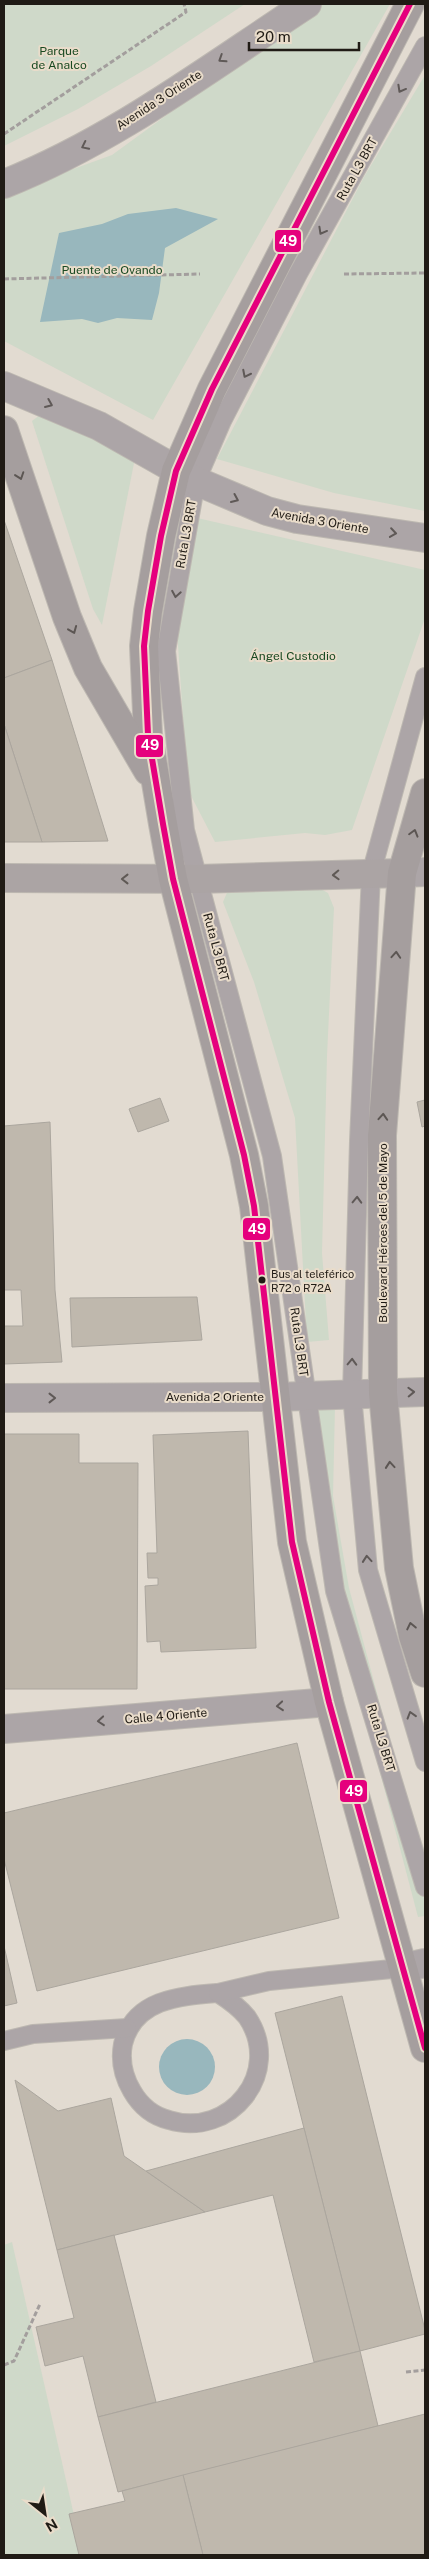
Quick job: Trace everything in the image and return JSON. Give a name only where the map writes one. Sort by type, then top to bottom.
[{"type":"main road","points":[[410,4],[212,389],[153,578],[144,646],[148,735],[156,786],[186,879],[254,1206],[292,1542],[329,1702],[414,1965],[425,2048]]},
{"type":"main road","points":[[4,430],[68,617],[88,668],[156,786]]},
{"type":"main road","name":"Boulevard Héroes del 5 de Mayo","points":[[425,793],[382,1135],[384,1393],[399,1568],[413,1636],[425,1673]]},
{"type":"main road","points":[[4,878],[186,879],[414,872]]},
{"type":"street","name":"Avenida 3 Oriente","points":[[4,184],[36,171],[96,141],[307,4]]},
{"type":"street","name":"Avenida 3 Oriente","points":[[4,386],[99,426],[131,442],[186,476],[258,508],[297,519],[425,538]]},
{"type":"street","name":"Avenida 2 Oriente","points":[[4,1398],[275,1397],[425,1392]]},
{"type":"street","name":"Calle 4 Oriente","points":[[4,1729],[329,1702]]},
{"type":"lane","name":"Ruta L3 BRT","points":[[425,46],[298,274],[222,421],[186,476],[166,651],[184,830],[186,879],[272,1156],[335,1591],[425,1887]]},
{"type":"lane","points":[[425,677],[371,874],[359,1150],[352,1395],[368,1570],[425,1762]]},
{"type":"lane","points":[[218,1993],[234,2003],[246,2017],[255,2033],[259,2051],[254,2079],[240,2103],[226,2114],[209,2122],[183,2125],[158,2117],[138,2102],[125,2079],[121,2053],[127,2028],[144,2010],[181,1996],[218,1993],[269,1981],[414,1965]]},
{"type":"lane","points":[[4,2042],[33,2034],[127,2028]]},
{"type":"path","points":[[4,134],[186,12],[184,4]]},
{"type":"path","points":[[344,274],[425,273]]},
{"type":"path","points":[[4,279],[200,274]]},
{"type":"path","points":[[4,2365],[14,2361],[40,2304]]},
{"type":"path","points":[[406,2372],[425,2370]]},
{"type":"green space","name":"Parque de Analco","points":[[4,4],[245,4],[151,66],[78,109],[4,146]]},
{"type":"green space","name":"Puente de Ovando","points":[[319,4],[390,4],[153,420],[4,341],[4,194],[112,155]]},
{"type":"green space","points":[[425,75],[425,511],[334,493],[217,459],[364,177]]},
{"type":"green space","points":[[40,415],[135,458],[102,625],[93,609],[32,421]]},
{"type":"green space","name":"Ángel Custodio","points":[[193,517],[425,570],[425,618],[352,830],[325,835],[305,833],[215,842],[188,790],[176,616]]},
{"type":"green space","points":[[315,886],[328,893],[334,908],[327,1056],[322,1253],[329,1340],[307,1342],[295,1118],[254,982],[223,902],[229,888]]},
{"type":"green space","points":[[335,1406],[333,1496],[349,1588],[389,1738],[425,1853],[425,1916],[418,1917],[351,1662],[313,1411]]},
{"type":"green space","points":[[12,2242],[83,2555],[4,2555],[4,2245]]},
{"type":"water","points":[[176,208],[218,219],[165,248],[159,293],[152,320],[117,318],[98,323],[82,319],[40,322],[59,233],[102,224],[128,214]]},
{"type":"water","points":[[187,2039],[202,2044],[210,2052],[215,2067],[210,2082],[202,2090],[187,2095],[172,2090],[164,2082],[159,2067],[164,2052],[172,2044]]},
{"type":"building","points":[[4,520],[52,660],[4,678]]},
{"type":"building","points":[[52,660],[108,841],[42,842],[4,724],[4,678]]},
{"type":"building","points":[[4,724],[42,842],[4,842]]},
{"type":"building","points":[[160,1098],[169,1121],[138,1132],[129,1109]]},
{"type":"building","points":[[425,1100],[425,1126],[422,1127],[417,1102]]},
{"type":"building","points":[[50,1122],[55,1290],[62,1362],[4,1364],[4,1326],[23,1326],[21,1290],[4,1290],[4,1126]]},
{"type":"building","points":[[197,1297],[202,1340],[72,1347],[70,1298]]},
{"type":"building","points":[[248,1431],[256,1648],[161,1652],[160,1641],[147,1642],[145,1586],[158,1585],[158,1578],[148,1578],[147,1553],[157,1553],[153,1435]]},
{"type":"building","points":[[4,1434],[79,1434],[79,1463],[138,1463],[137,1689],[4,1689]]},
{"type":"building","points":[[297,1743],[339,1918],[37,1991],[4,1859],[4,1813]]},
{"type":"building","points":[[4,1946],[17,2003],[4,2006]]},
{"type":"building","points":[[342,1996],[425,2330],[425,2334],[360,2351],[275,2013]]},
{"type":"building","points":[[15,2080],[58,2111],[111,2098],[124,2156],[205,2212],[57,2250]]},
{"type":"building","points":[[304,2128],[360,2351],[314,2362],[273,2195],[205,2212],[146,2171]]},
{"type":"building","points":[[114,2235],[156,2402],[98,2417],[83,2356],[45,2366],[36,2327],[74,2318],[57,2250]]},
{"type":"building","points":[[360,2351],[378,2426],[118,2492],[98,2417]]},
{"type":"building","points":[[425,2414],[425,2555],[203,2555],[183,2475]]},
{"type":"building","points":[[183,2475],[203,2555],[79,2555],[69,2514],[125,2501],[122,2491]]},
{"type":"transit line","name":"49","points":[[410,4],[212,389],[176,471],[161,536],[144,646],[148,735],[173,879],[244,1155],[254,1206],[292,1542],[329,1702],[425,2048]]},
{"type":"place","name":"Bus al teleférico R72 o R72A","points":[[262,1280]]}]
